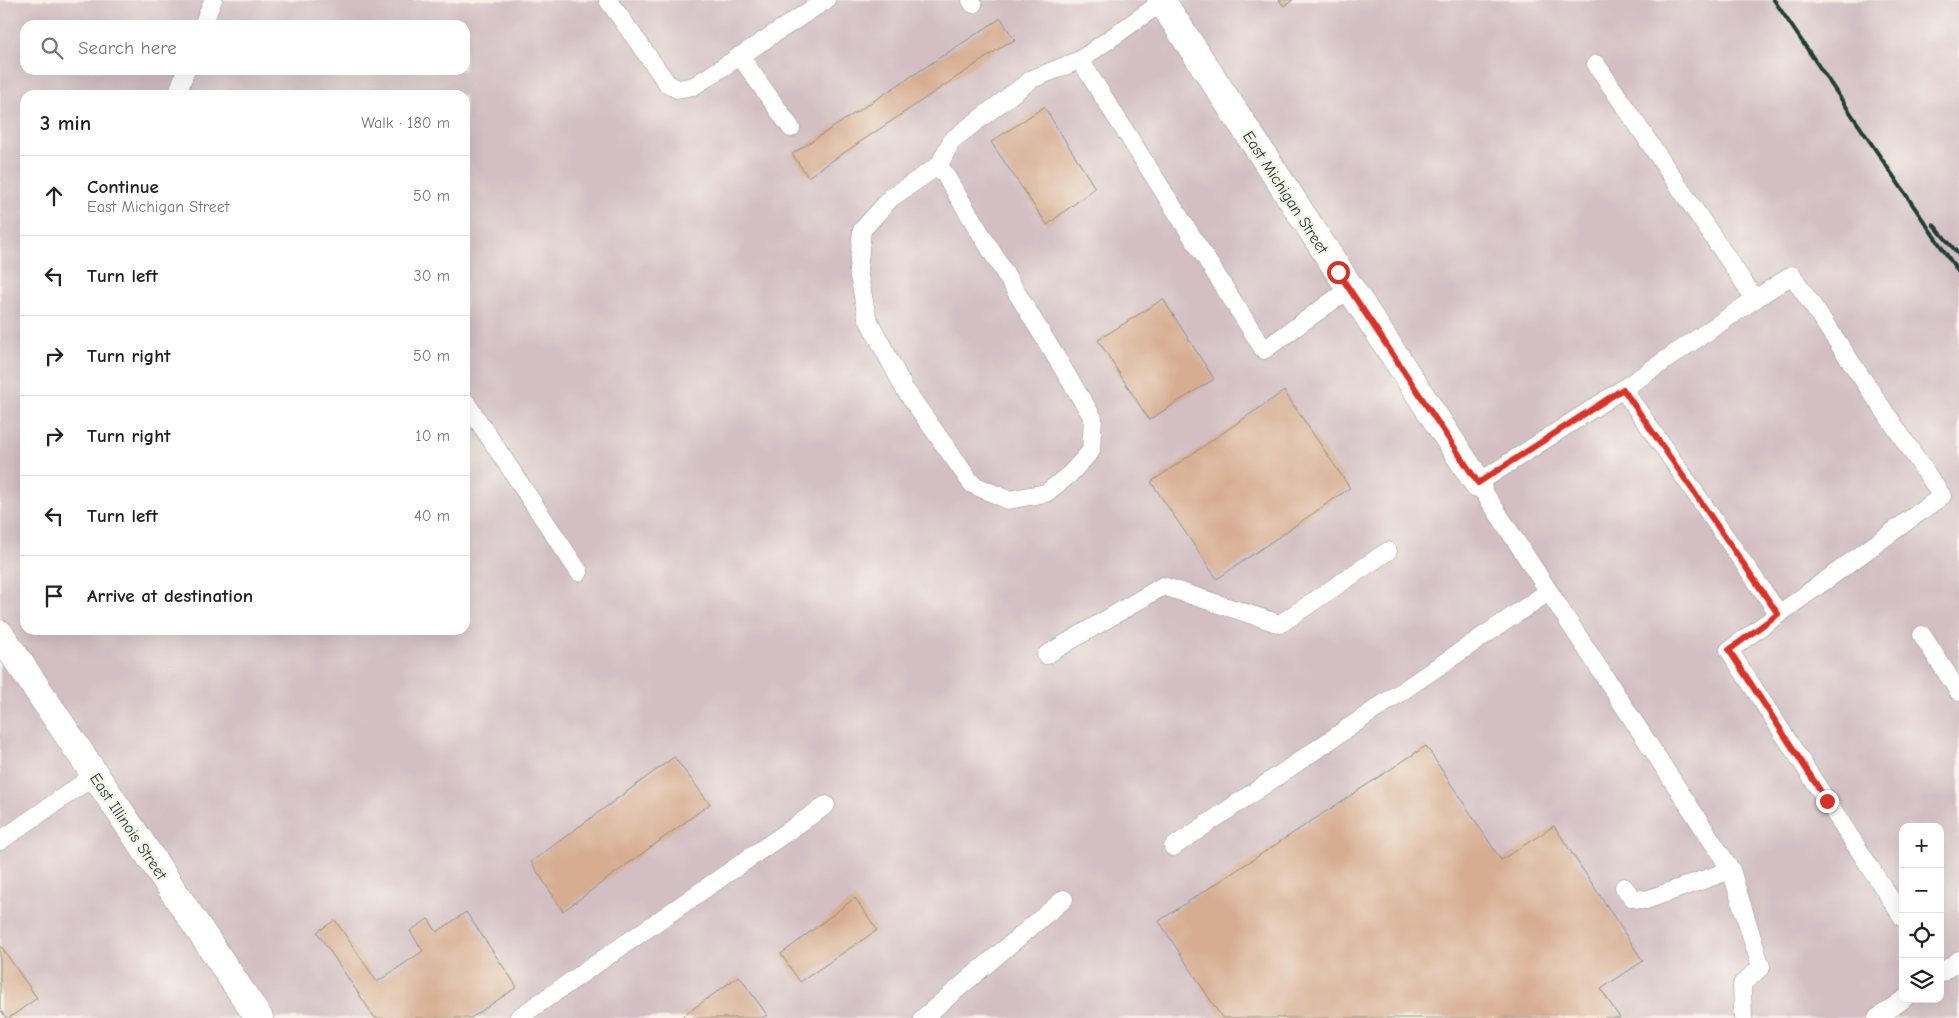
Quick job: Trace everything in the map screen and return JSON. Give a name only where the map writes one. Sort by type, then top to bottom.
[{"type":"street","name":"East Michigan Street","points":[[1162,1],[1478,483]]},
{"type":"street","name":"East Illinois Street","points":[[0,634],[259,1018]]},
{"type":"lane","points":[[205,20],[213,0]]},
{"type":"lane","points":[[608,0],[667,83],[677,88],[694,86],[826,0]]},
{"type":"lane","points":[[939,165],[1093,418],[1091,451],[1069,475],[1046,493],[1008,500],[972,484],[904,388],[867,317],[858,271],[862,230],[891,198],[939,165],[952,140],[1032,78],[1080,60],[1162,1]]},
{"type":"lane","points":[[740,56],[791,128]]},
{"type":"lane","points":[[1080,60],[1264,350],[1349,288]]},
{"type":"lane","points":[[1596,64],[1755,299]]},
{"type":"lane","points":[[179,90],[184,75]]},
{"type":"lane","points":[[1743,1018],[1742,984],[1761,967],[1731,870],[1478,483],[1623,389],[1792,275],[1942,496],[1729,650],[1900,913]]},
{"type":"lane","points":[[1623,389],[1778,614]]},
{"type":"lane","points":[[470,408],[579,572]]},
{"type":"lane","points":[[1046,655],[1163,586],[1280,624],[1388,551]]},
{"type":"lane","points":[[1173,847],[1548,592]]},
{"type":"lane","points":[[1922,635],[1959,692]]},
{"type":"lane","points":[[0,841],[94,775]]},
{"type":"lane","points":[[518,1018],[826,805]]},
{"type":"lane","points":[[1624,887],[1633,898],[1646,900],[1731,870]]},
{"type":"lane","points":[[923,1018],[1064,899]]},
{"type":"lane","points":[[1944,971],[1959,960]]},
{"type":"lane","points":[[1877,1018],[1899,1003]]},
{"type":"shaded area","points":[[0,0],[1959,0],[1959,1018],[0,1018]]},
{"type":"building","points":[[1279,0],[1293,0],[1284,6]]},
{"type":"building","points":[[1001,18],[1015,41],[1006,44],[808,177],[792,154]]},
{"type":"building","points":[[1044,107],[1095,188],[1047,225],[991,142]]},
{"type":"building","points":[[1163,299],[1214,379],[1149,420],[1098,340]]},
{"type":"building","points":[[1284,391],[1350,488],[1217,579],[1151,482]]},
{"type":"building","points":[[1426,746],[1501,860],[1554,826],[1643,961],[1601,989],[1620,1018],[1222,1018],[1159,921]]},
{"type":"building","points":[[674,757],[710,804],[563,911],[531,862]]},
{"type":"building","points":[[855,898],[877,930],[800,982],[781,954]]},
{"type":"building","points":[[466,912],[517,987],[471,1018],[375,1018],[317,932],[335,920],[377,982],[423,951],[410,931],[428,919],[437,932]]},
{"type":"building","points":[[0,945],[37,998],[9,1018],[6,1018],[0,1009]]},
{"type":"building","points":[[739,976],[767,1015],[762,1018],[680,1018]]},
{"type":"railway","points":[[1774,0],[1959,273]]},
{"type":"railway","points":[[1933,224],[1959,255]]},
{"type":"route","points":[[1338,272],[1478,483],[1623,389],[1778,614],[1729,650],[1827,801]]}]
